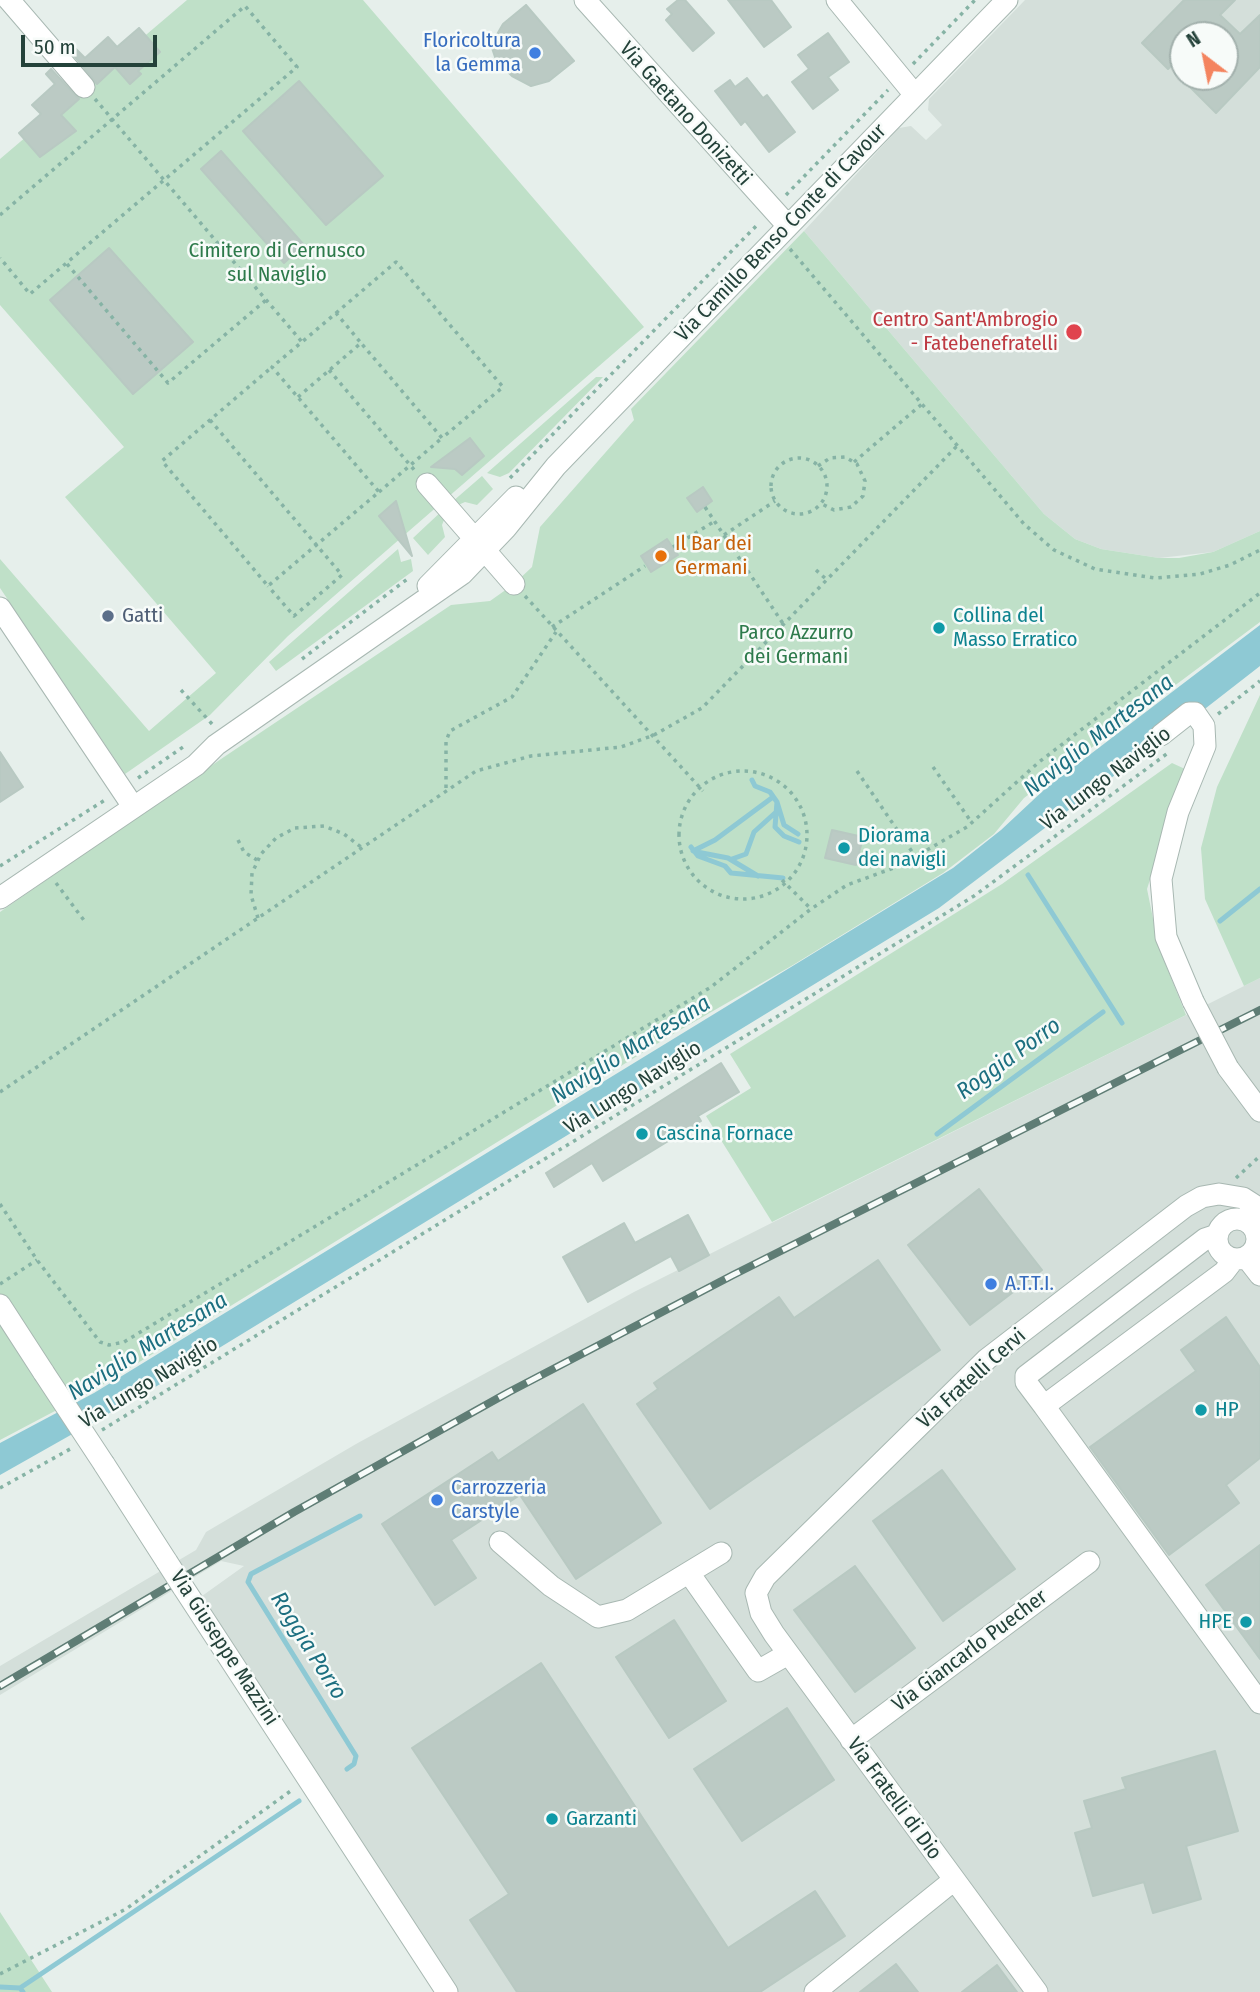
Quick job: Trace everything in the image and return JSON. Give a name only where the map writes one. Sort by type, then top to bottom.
[{"type":"street","points":[[9,0],[84,87]]},
{"type":"street","name":"Via Gaetano Donizetti","points":[[584,0],[771,211],[783,231]]},
{"type":"street","points":[[837,0],[915,95]]},
{"type":"street","name":"Via Camillo Benso Conte di Cavour","points":[[0,887],[125,794],[191,757],[215,736],[462,573],[507,505],[556,466],[1007,0]]},
{"type":"street","points":[[427,484],[514,584]]},
{"type":"street","points":[[0,608],[125,794]]},
{"type":"street","points":[[1167,742],[1189,713],[1195,713],[1204,726],[1205,746],[1178,813],[1161,879],[1166,937],[1193,1001],[1228,1068],[1260,1111]]},
{"type":"street","name":"Via Camillo Benso Conte di Cavour","points":[[0,898],[196,765],[215,736]]},
{"type":"street","points":[[1219,1194],[1243,1198],[1260,1209]]},
{"type":"street","name":"Via Fratelli Cervi","points":[[757,1602],[756,1593],[765,1577],[988,1359],[1192,1202],[1219,1194]]},
{"type":"street","points":[[1044,1406],[1240,1258],[1257,1241],[1249,1224],[1231,1220],[1217,1235],[1205,1238],[1026,1376],[1026,1382],[1260,1703]]},
{"type":"street","points":[[1217,1235],[1219,1248],[1240,1258],[1260,1275]]},
{"type":"street","points":[[1109,1265],[1132,1294]]},
{"type":"street","name":"Via Giuseppe Mazzini","points":[[0,1305],[447,1992]]},
{"type":"street","points":[[500,1542],[551,1586],[598,1618],[627,1610],[721,1553]]},
{"type":"street","name":"Via Giancarlo Puecher","points":[[851,1740],[1089,1562]]},
{"type":"street","points":[[689,1573],[758,1671],[788,1654]]},
{"type":"street","name":"Via Fratelli di Dio","points":[[757,1602],[764,1621],[1037,1992]]},
{"type":"street","points":[[815,1992],[954,1880]]},
{"type":"path","points":[[501,488],[975,0]]},
{"type":"path","points":[[0,215],[245,6],[297,68],[30,294],[0,258]]},
{"type":"path","points":[[84,87],[302,342]]},
{"type":"path","points":[[783,231],[922,404],[1038,538],[1072,560],[1095,569],[1132,576],[1178,577],[1230,565],[1260,550]]},
{"type":"path","points":[[210,420],[316,546],[342,575],[294,616],[268,586],[162,461],[272,367],[396,262],[503,387],[442,438],[316,546],[268,586]]},
{"type":"path","points":[[66,264],[168,383],[266,300]]},
{"type":"path","points":[[336,313],[442,438]]},
{"type":"path","points":[[298,397],[361,343]]},
{"type":"path","points":[[272,367],[379,492]]},
{"type":"path","points":[[329,370],[427,484]]},
{"type":"path","points":[[854,462],[922,404]]},
{"type":"path","points":[[0,1092],[476,771],[531,756],[612,749],[654,736],[707,704],[957,446]]},
{"type":"path","points":[[818,466],[836,457],[854,462],[866,481],[858,502],[840,510],[820,503]]},
{"type":"path","points":[[799,458],[818,466],[826,483],[820,503],[811,511],[797,514],[784,509],[775,501],[771,482],[780,465],[799,458]]},
{"type":"path","points":[[724,535],[775,501]]},
{"type":"path","points":[[705,507],[784,625]]},
{"type":"path","points":[[673,547],[715,522]]},
{"type":"path","points":[[552,627],[645,566]]},
{"type":"path","points":[[816,570],[827,580]]},
{"type":"path","points":[[294,666],[410,576]]},
{"type":"path","points":[[514,584],[701,790]]},
{"type":"path","points":[[0,1204],[37,1260],[100,1342],[109,1345],[124,1342],[711,987],[811,909],[847,885],[915,857],[972,823],[1039,762],[1260,593]]},
{"type":"path","points":[[446,789],[446,741],[450,731],[512,697],[556,632]]},
{"type":"path","points":[[1204,726],[1260,681]]},
{"type":"path","points":[[181,690],[215,736],[223,720]]},
{"type":"path","points":[[0,866],[125,794],[191,742]]},
{"type":"path","name":"Via Lungo Naviglio","points":[[100,1431],[974,896],[1167,742]]},
{"type":"path","points":[[933,766],[972,823]]},
{"type":"path","points":[[857,771],[915,857]]},
{"type":"path","points":[[747,772],[771,778],[792,794],[802,813],[806,838],[799,866],[766,894],[741,899],[716,893],[695,878],[684,859],[679,834],[685,809],[701,790],[721,775],[747,772]]},
{"type":"path","points":[[258,918],[250,891],[257,860],[276,838],[292,829],[310,826],[334,829],[361,847]]},
{"type":"path","points":[[238,841],[244,852],[257,860]]},
{"type":"path","points":[[51,876],[86,923]]},
{"type":"path","points":[[783,881],[811,909]]},
{"type":"path","points":[[1219,1194],[1260,1156]]},
{"type":"path","points":[[1,1283],[37,1260]]},
{"type":"path","name":"Via Lungo Naviglio","points":[[0,1488],[77,1444]]},
{"type":"path","points":[[0,1974],[125,1909],[308,1778]]},
{"type":"shaded area","name":"Centro Sant'Ambrogio - Fatebenefratelli","points":[[1025,0],[1260,0],[1260,531],[1213,552],[1159,558],[1101,549],[1075,539],[1044,514],[804,231],[899,128],[911,126],[926,140],[942,125],[928,110],[929,99]]},
{"type":"shaded area","points":[[1260,978],[1260,1992],[455,1992],[195,1601],[244,1566],[221,1561],[0,1695],[0,1666],[196,1550],[206,1532],[356,1444],[634,1292]]},
{"type":"green space","name":"Cimitero di Cernusco sul Naviglio","points":[[187,0],[363,0],[644,327],[288,636],[210,715],[125,774],[0,588],[0,559],[149,731],[216,673],[65,497],[124,447],[0,305],[0,159]]},
{"type":"green space","name":"Parco Azzurro dei Germani","points":[[804,231],[1044,514],[1075,539],[1101,549],[1159,558],[1179,558],[1213,552],[1260,531],[1260,622],[1024,798],[994,834],[943,873],[793,965],[673,1034],[89,1393],[0,1440],[0,912],[221,759],[451,605],[490,601],[514,584],[532,567],[540,527],[634,420],[631,409]]},
{"type":"green space","points":[[596,377],[603,377],[509,473],[500,477],[487,473]]},
{"type":"green space","points":[[482,476],[493,489],[477,505],[465,502],[456,506],[452,502]]},
{"type":"green space","points":[[444,509],[446,515],[442,525],[445,537],[428,555],[413,538]]},
{"type":"green space","points":[[398,549],[401,562],[411,559],[413,571],[276,671],[269,662]]},
{"type":"green space","points":[[1260,695],[1260,978],[1244,986],[1205,899],[1201,848],[1217,787]]},
{"type":"green space","points":[[1172,763],[1185,769],[1147,889],[1159,948],[1186,1015],[772,1222],[706,1116],[751,1088],[730,1054],[1002,884]]},
{"type":"green space","points":[[0,1912],[52,1992],[0,1992]]},
{"type":"water","points":[[1260,625],[1260,666],[1206,708],[1189,707],[1164,738],[939,908],[152,1389],[0,1475],[0,1443],[94,1393],[953,868],[1001,830],[1046,788]]},
{"type":"building","points":[[678,0],[685,0],[714,33],[693,51],[666,20],[672,14],[667,9]]},
{"type":"building","points":[[728,0],[771,0],[791,27],[764,47]]},
{"type":"building","points":[[1184,0],[1235,0],[1220,15],[1226,21],[1169,21],[1168,69],[1142,43]]},
{"type":"building","points":[[526,5],[574,61],[549,81],[531,86],[512,76],[496,60],[491,45],[503,24]]},
{"type":"building","points":[[1260,15],[1260,67],[1239,89],[1239,33]]},
{"type":"building","points":[[139,28],[160,52],[138,71],[141,74],[130,84],[115,67],[97,84],[71,52],[75,48],[85,58],[108,37],[117,47]]},
{"type":"building","points":[[828,33],[849,62],[828,77],[838,90],[813,109],[792,82],[809,69],[798,55]]},
{"type":"building","points":[[51,69],[79,99],[61,115],[76,131],[40,157],[19,133],[41,114],[32,105],[55,84],[46,74]]},
{"type":"building","points":[[747,78],[763,98],[767,95],[795,132],[769,152],[745,121],[741,125],[715,91],[730,80],[735,87]]},
{"type":"building","points":[[299,81],[383,176],[326,225],[243,131]]},
{"type":"building","points":[[1194,91],[1237,91],[1216,113]]},
{"type":"building","points":[[221,151],[304,245],[284,263],[201,169]]},
{"type":"building","points":[[109,248],[193,342],[133,394],[50,300]]},
{"type":"building","points":[[470,438],[484,456],[462,475],[455,469],[431,467]]},
{"type":"building","points":[[703,487],[712,501],[697,512],[687,498]]},
{"type":"building","points":[[396,501],[412,556],[379,516]]},
{"type":"building","points":[[667,539],[678,555],[651,572],[641,556]]},
{"type":"building","points":[[0,752],[23,787],[0,802]]},
{"type":"building","name":"Diorama dei navigli","points":[[832,830],[863,837],[856,865],[825,858]]},
{"type":"building","name":"Cascina Fornace","points":[[721,1063],[739,1092],[698,1116],[701,1121],[603,1181],[592,1163],[554,1187],[546,1173]]},
{"type":"building","points":[[979,1189],[1042,1270],[970,1325],[908,1245]]},
{"type":"building","points":[[688,1215],[709,1255],[679,1271],[671,1256],[588,1302],[563,1257],[624,1223],[635,1243]]},
{"type":"building","points":[[878,1260],[940,1350],[710,1509],[637,1404],[658,1389],[654,1383],[779,1297],[794,1318]]},
{"type":"building","name":"HP","points":[[1226,1317],[1260,1367],[1260,1458],[1226,1485],[1239,1503],[1169,1555],[1090,1447],[1196,1371],[1181,1350]]},
{"type":"building","points":[[583,1404],[661,1523],[576,1579],[520,1495],[451,1540],[476,1578],[435,1605],[382,1524],[492,1452],[498,1461]]},
{"type":"building","points":[[942,1470],[1015,1569],[943,1621],[873,1521]]},
{"type":"building","name":"HPE","points":[[1260,1545],[1260,1659],[1206,1585]]},
{"type":"building","points":[[855,1566],[915,1648],[855,1692],[794,1610]]},
{"type":"building","points":[[674,1620],[726,1701],[669,1738],[616,1657]]},
{"type":"building","name":"Garzanti","points":[[541,1663],[728,1948],[815,1891],[845,1936],[760,1992],[517,1992],[470,1920],[509,1894],[412,1748]]},
{"type":"building","points":[[787,1708],[834,1780],[742,1841],[694,1769]]},
{"type":"building","points":[[1215,1751],[1238,1831],[1186,1846],[1201,1899],[1153,1913],[1144,1882],[1093,1896],[1075,1833],[1092,1828],[1084,1801],[1126,1789],[1122,1778]]},
{"type":"building","points":[[896,1964],[918,1992],[860,1992]]},
{"type":"building","points":[[997,1965],[1017,1992],[962,1992]]},
{"type":"waterway","points":[[752,780],[755,786],[770,792],[777,802],[784,825],[798,834]]},
{"type":"waterway","points":[[693,851],[715,840],[773,797]]},
{"type":"waterway","points":[[777,802],[775,827],[784,836],[799,842]]},
{"type":"waterway","points":[[732,859],[746,854],[754,832],[775,813]]},
{"type":"waterway","points":[[691,847],[698,856],[725,866],[731,873],[783,878]]},
{"type":"waterway","points":[[697,852],[728,858],[758,876]]},
{"type":"waterway","points":[[1028,875],[1122,1023]]},
{"type":"waterway","name":"Roggia Porro","points":[[1220,921],[1260,889]]},
{"type":"waterway","name":"Roggia Porro","points":[[937,1134],[1103,1012]]},
{"type":"waterway","name":"Roggia Porro","points":[[347,1769],[354,1764],[356,1756],[248,1582],[251,1574],[360,1516]]},
{"type":"waterway","name":"Roggia Porro","points":[[20,1988],[299,1801]]},
{"type":"waterway","points":[[0,1987],[20,1988],[23,1992]]},
{"type":"railway","points":[[0,1686],[294,1512],[509,1392],[733,1275],[1260,1010]]},
{"type":"place","name":"Floricoltura la Gemma","points":[[535,53]]},
{"type":"place","name":"Centro Sant'Ambrogio - Fatebenefratelli","points":[[1074,332]]},
{"type":"place","name":"Il Bar dei Germani","points":[[661,556]]},
{"type":"place","name":"Gatti","points":[[108,616]]},
{"type":"place","name":"Collina del Masso Erratico","points":[[939,628]]},
{"type":"place","name":"Diorama dei navigli","points":[[844,848]]},
{"type":"place","name":"Cascina Fornace","points":[[642,1134]]},
{"type":"place","name":"A.T.T.I.","points":[[991,1284]]},
{"type":"place","name":"HP","points":[[1201,1410]]},
{"type":"place","name":"Carrozzeria Carstyle","points":[[437,1500]]},
{"type":"place","name":"HPE","points":[[1246,1622]]},
{"type":"place","name":"Garzanti","points":[[552,1819]]},
{"type":"water label","name":"Naviglio Martesana","points":[[1099,736]]},
{"type":"water label","name":"Naviglio Martesana","points":[[631,1050]]},
{"type":"water label","name":"Naviglio Martesana","points":[[148,1347]]}]
